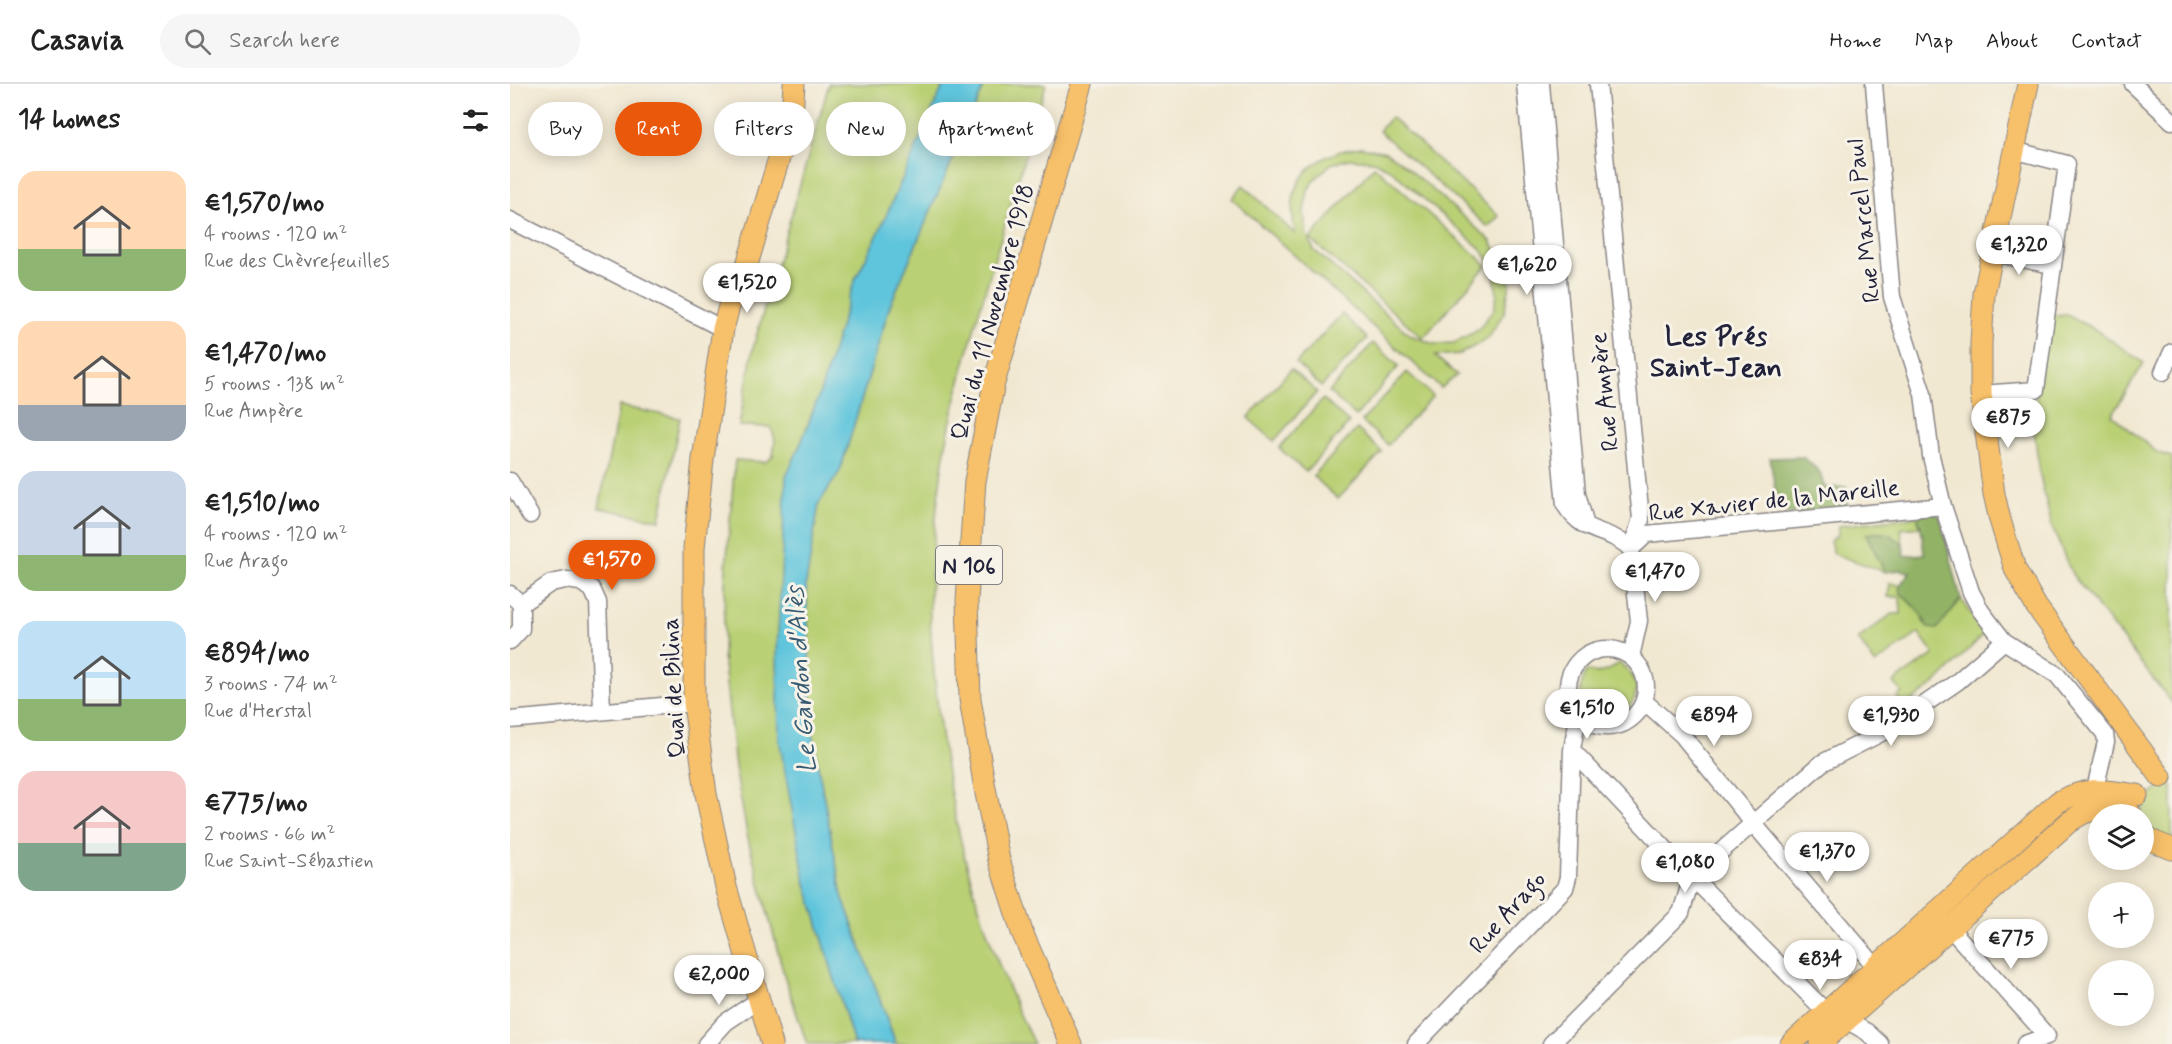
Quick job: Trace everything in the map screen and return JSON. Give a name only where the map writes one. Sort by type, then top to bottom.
[{"type":"main road","name":"Quai de Bilina","points":[[734,288],[730,276],[778,126],[782,106],[781,84]]},
{"type":"main road","name":"Quai de Bilina","points":[[772,1044],[726,887],[706,794],[694,703],[694,548],[703,459],[723,329],[734,288],[742,278],[792,115],[794,84]]},
{"type":"main road","name":"Quai du 11 Novembre 1918","points":[[1071,1044],[1022,932],[999,860],[970,699],[967,601],[975,481],[994,383],[1082,84]]},
{"type":"main road","points":[[2028,84],[1984,294],[1981,394],[1994,494],[2015,569],[2036,606],[2167,777],[2153,780],[2137,804]]},
{"type":"main road","points":[[1820,1044],[1846,1020],[1882,974],[2058,802],[2076,793],[2096,789],[2126,804]]},
{"type":"main road","points":[[1791,1044],[1826,1012],[1948,927],[2069,822],[2088,810]]},
{"type":"main road","points":[[2154,842],[2172,849]]},
{"type":"main road","points":[[1826,1012],[1846,1020]]},
{"type":"street","points":[[1525,84],[1565,505],[1574,519],[1586,526]]},
{"type":"street","points":[[1540,84],[1577,494],[1586,526]]},
{"type":"street","name":"Rue Ampère","points":[[1598,84],[1641,519],[1631,549],[1639,621],[1631,657]]},
{"type":"street","name":"Rue Marcel Paul","points":[[1874,84],[1892,297],[1923,394],[1931,456],[1943,506],[1971,592],[1981,611],[2004,641],[2057,675],[2105,734],[2106,742],[2096,789]]},
{"type":"street","points":[[2136,85],[2172,121]]},
{"type":"street","points":[[1981,394],[2036,390],[2067,164],[2013,150]]},
{"type":"street","points":[[510,220],[723,329]]},
{"type":"street","points":[[1993,253],[2052,265]]},
{"type":"street","points":[[2163,372],[2172,352]]},
{"type":"street","points":[[510,481],[530,515]]},
{"type":"street","name":"Rue Xavier de la Mareille","points":[[1586,526],[1598,533],[1622,541],[1631,549],[1647,534],[1658,532],[1943,506]]},
{"type":"street","points":[[510,641],[521,629],[516,599],[551,583],[566,580],[580,582],[592,589],[598,602],[602,711]]},
{"type":"street","points":[[1551,1044],[1681,913],[1692,877],[1822,763],[1887,730],[1957,682],[2004,641]]},
{"type":"street","points":[[1604,649],[1622,652],[1631,657],[1642,670],[1645,681],[1644,700],[1636,714],[1617,725],[1592,724],[1578,714],[1573,706],[1568,690],[1572,672],[1587,654],[1604,649]]},
{"type":"street","points":[[1644,700],[1682,735],[1753,823],[1882,974]]},
{"type":"street","points":[[510,720],[694,703]]},
{"type":"street","name":"Rue Arago","points":[[1416,1044],[1565,888],[1568,877],[1572,750],[1578,714]]},
{"type":"street","points":[[1572,750],[1692,877],[1826,1012]]},
{"type":"street","points":[[1948,927],[2047,1036],[2025,1044]]},
{"type":"street","points":[[706,1044],[726,1022],[759,1000]]},
{"type":"street","points":[[1846,1020],[1867,1032],[1880,1044]]},
{"type":"green space","points":[[829,84],[944,84],[936,102],[918,102],[918,143],[854,282],[822,387],[786,477],[805,880],[854,1044],[807,1044],[785,978],[748,839],[735,767],[723,655],[725,581],[735,460],[766,462],[773,456],[775,440],[771,427],[739,426],[753,348],[808,156],[814,156],[814,136]]},
{"type":"green space","points":[[985,84],[1046,84],[1041,102],[977,102]]},
{"type":"green space","points":[[1391,117],[1499,216],[1488,227],[1379,131]]},
{"type":"green space","points":[[1361,147],[1386,152],[1401,162],[1490,240],[1503,263],[1510,284],[1504,313],[1488,339],[1460,354],[1435,356],[1457,375],[1441,388],[1232,199],[1243,185],[1295,234],[1292,205],[1301,179],[1317,162],[1327,156]],"holes":[[[1350,159],[1374,161],[1391,170],[1482,250],[1493,268],[1497,294],[1494,309],[1478,330],[1454,343],[1434,344],[1410,335],[1314,250],[1306,233],[1304,211],[1308,190],[1314,180],[1331,164]]]},
{"type":"green space","points":[[954,156],[1025,156],[972,338],[952,416],[942,468],[934,532],[930,597],[931,633],[941,737],[958,828],[982,916],[997,960],[1034,1044],[896,1044],[842,896],[813,739],[806,583],[819,503],[840,471],[890,305]]},
{"type":"green space","points":[[1374,166],[1487,265],[1423,338],[1310,239]]},
{"type":"green space","points":[[1342,314],[1367,338],[1321,387],[1296,363]]},
{"type":"green space","points":[[2046,314],[2061,316],[2065,314],[2096,330],[2144,363],[2112,415],[2158,453],[2172,457],[2172,703],[2072,574],[2052,527],[2040,475],[2031,408],[2037,407]]},
{"type":"green space","points":[[1373,343],[1399,366],[1356,416],[1329,392]]},
{"type":"green space","points":[[1291,369],[1317,392],[1274,441],[1248,418]]},
{"type":"green space","points":[[1407,372],[1433,396],[1388,445],[1362,421]]},
{"type":"green space","points":[[1323,399],[1349,423],[1306,472],[1279,448]]},
{"type":"green space","points":[[619,406],[680,418],[660,520],[599,508]]},
{"type":"green space","points":[[1357,429],[1382,452],[1338,499],[1313,476]]},
{"type":"green space","points":[[1803,457],[1819,471],[1825,488],[1846,487],[1848,508],[1806,514],[1779,513],[1770,458]]},
{"type":"green space","points":[[1931,512],[1940,516],[1961,599],[1937,629],[1928,628],[1921,614],[1900,592],[1900,585],[1910,572],[1900,570],[1885,572],[1866,534],[1886,533],[1894,537],[1903,544],[1904,556],[1924,554],[1918,519],[1921,514]]},
{"type":"green space","points":[[1920,516],[1918,519],[1921,527],[1901,529],[1903,544],[1895,538],[1866,534],[1885,572],[1834,554],[1830,541],[1838,535],[1838,526]]},
{"type":"green space","points":[[1890,583],[1900,585],[1900,592],[1921,614],[1924,623],[1937,628],[1961,599],[1984,634],[1935,684],[1889,717],[1890,711],[1901,703],[1897,697],[1902,693],[1894,682],[1934,654],[1919,633],[1875,664],[1858,639],[1892,614],[1901,614],[1900,597],[1888,597]]},
{"type":"green space","points":[[1619,663],[1632,675],[1636,688],[1634,700],[1626,710],[1616,716],[1604,718],[1592,713],[1583,702],[1581,686],[1587,671],[1604,672]]},
{"type":"green space","points":[[2163,786],[2172,786],[2172,844],[2154,832],[2154,804],[2144,804],[2153,792]]},
{"type":"water","points":[[944,84],[985,84],[977,102],[936,102]]},
{"type":"water","name":"Le Gardon d'Alès","points":[[918,143],[918,156],[954,156],[890,305],[840,471],[819,503],[806,583],[813,739],[842,896],[896,1044],[854,1044],[805,880],[779,739],[777,652],[786,477],[822,387],[854,282]]},
{"type":"district","name":"Les Prés Saint-Jean","points":[[1716,352]]}]
